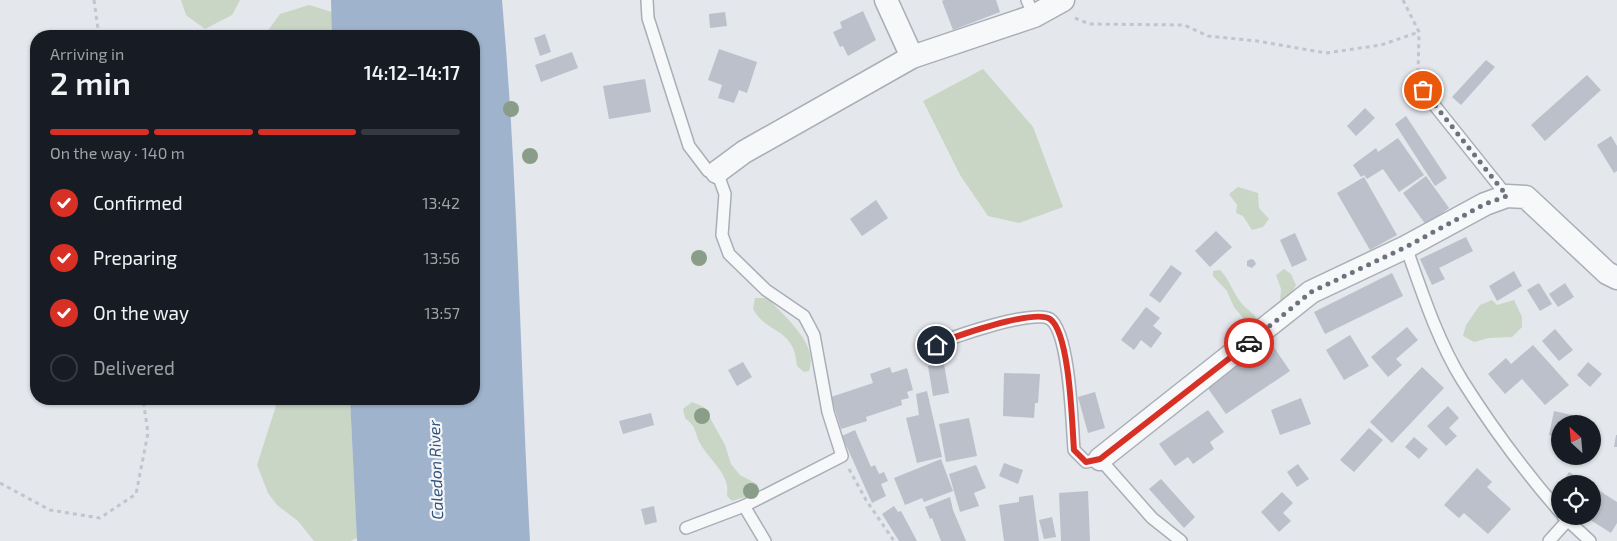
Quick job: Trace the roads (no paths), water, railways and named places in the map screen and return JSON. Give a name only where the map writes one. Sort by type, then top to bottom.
[{"type":"street","points":[[886,0],[912,57]]},
{"type":"street","points":[[717,172],[744,152],[912,57],[1030,8],[1059,2]]},
{"type":"street","points":[[1100,459],[1311,292],[1406,247],[1485,204],[1507,196],[1526,197],[1607,273],[1617,278]]},
{"type":"lane","points":[[647,0],[648,18],[689,146],[708,171],[717,172],[725,194],[722,235],[729,254],[766,290],[804,316],[814,335],[828,412],[842,456],[744,506],[686,528]]},
{"type":"lane","points":[[1423,90],[1507,196]]},
{"type":"lane","points":[[1406,247],[1432,318],[1462,380],[1517,458],[1551,500]]},
{"type":"lane","points":[[936,345],[995,324],[1044,316],[1052,321],[1060,336],[1069,379],[1074,450],[1086,462],[1100,459],[1152,518],[1181,541]]},
{"type":"lane","points":[[744,506],[765,541]]},
{"type":"lane","points":[[1549,541],[1559,525]]},
{"type":"lane","points":[[1573,525],[1590,541]]},
{"type":"water","name":"Caledon River","points":[[331,0],[502,0],[512,135],[530,541],[357,541],[350,405],[480,405],[480,30],[332,30]]}]
